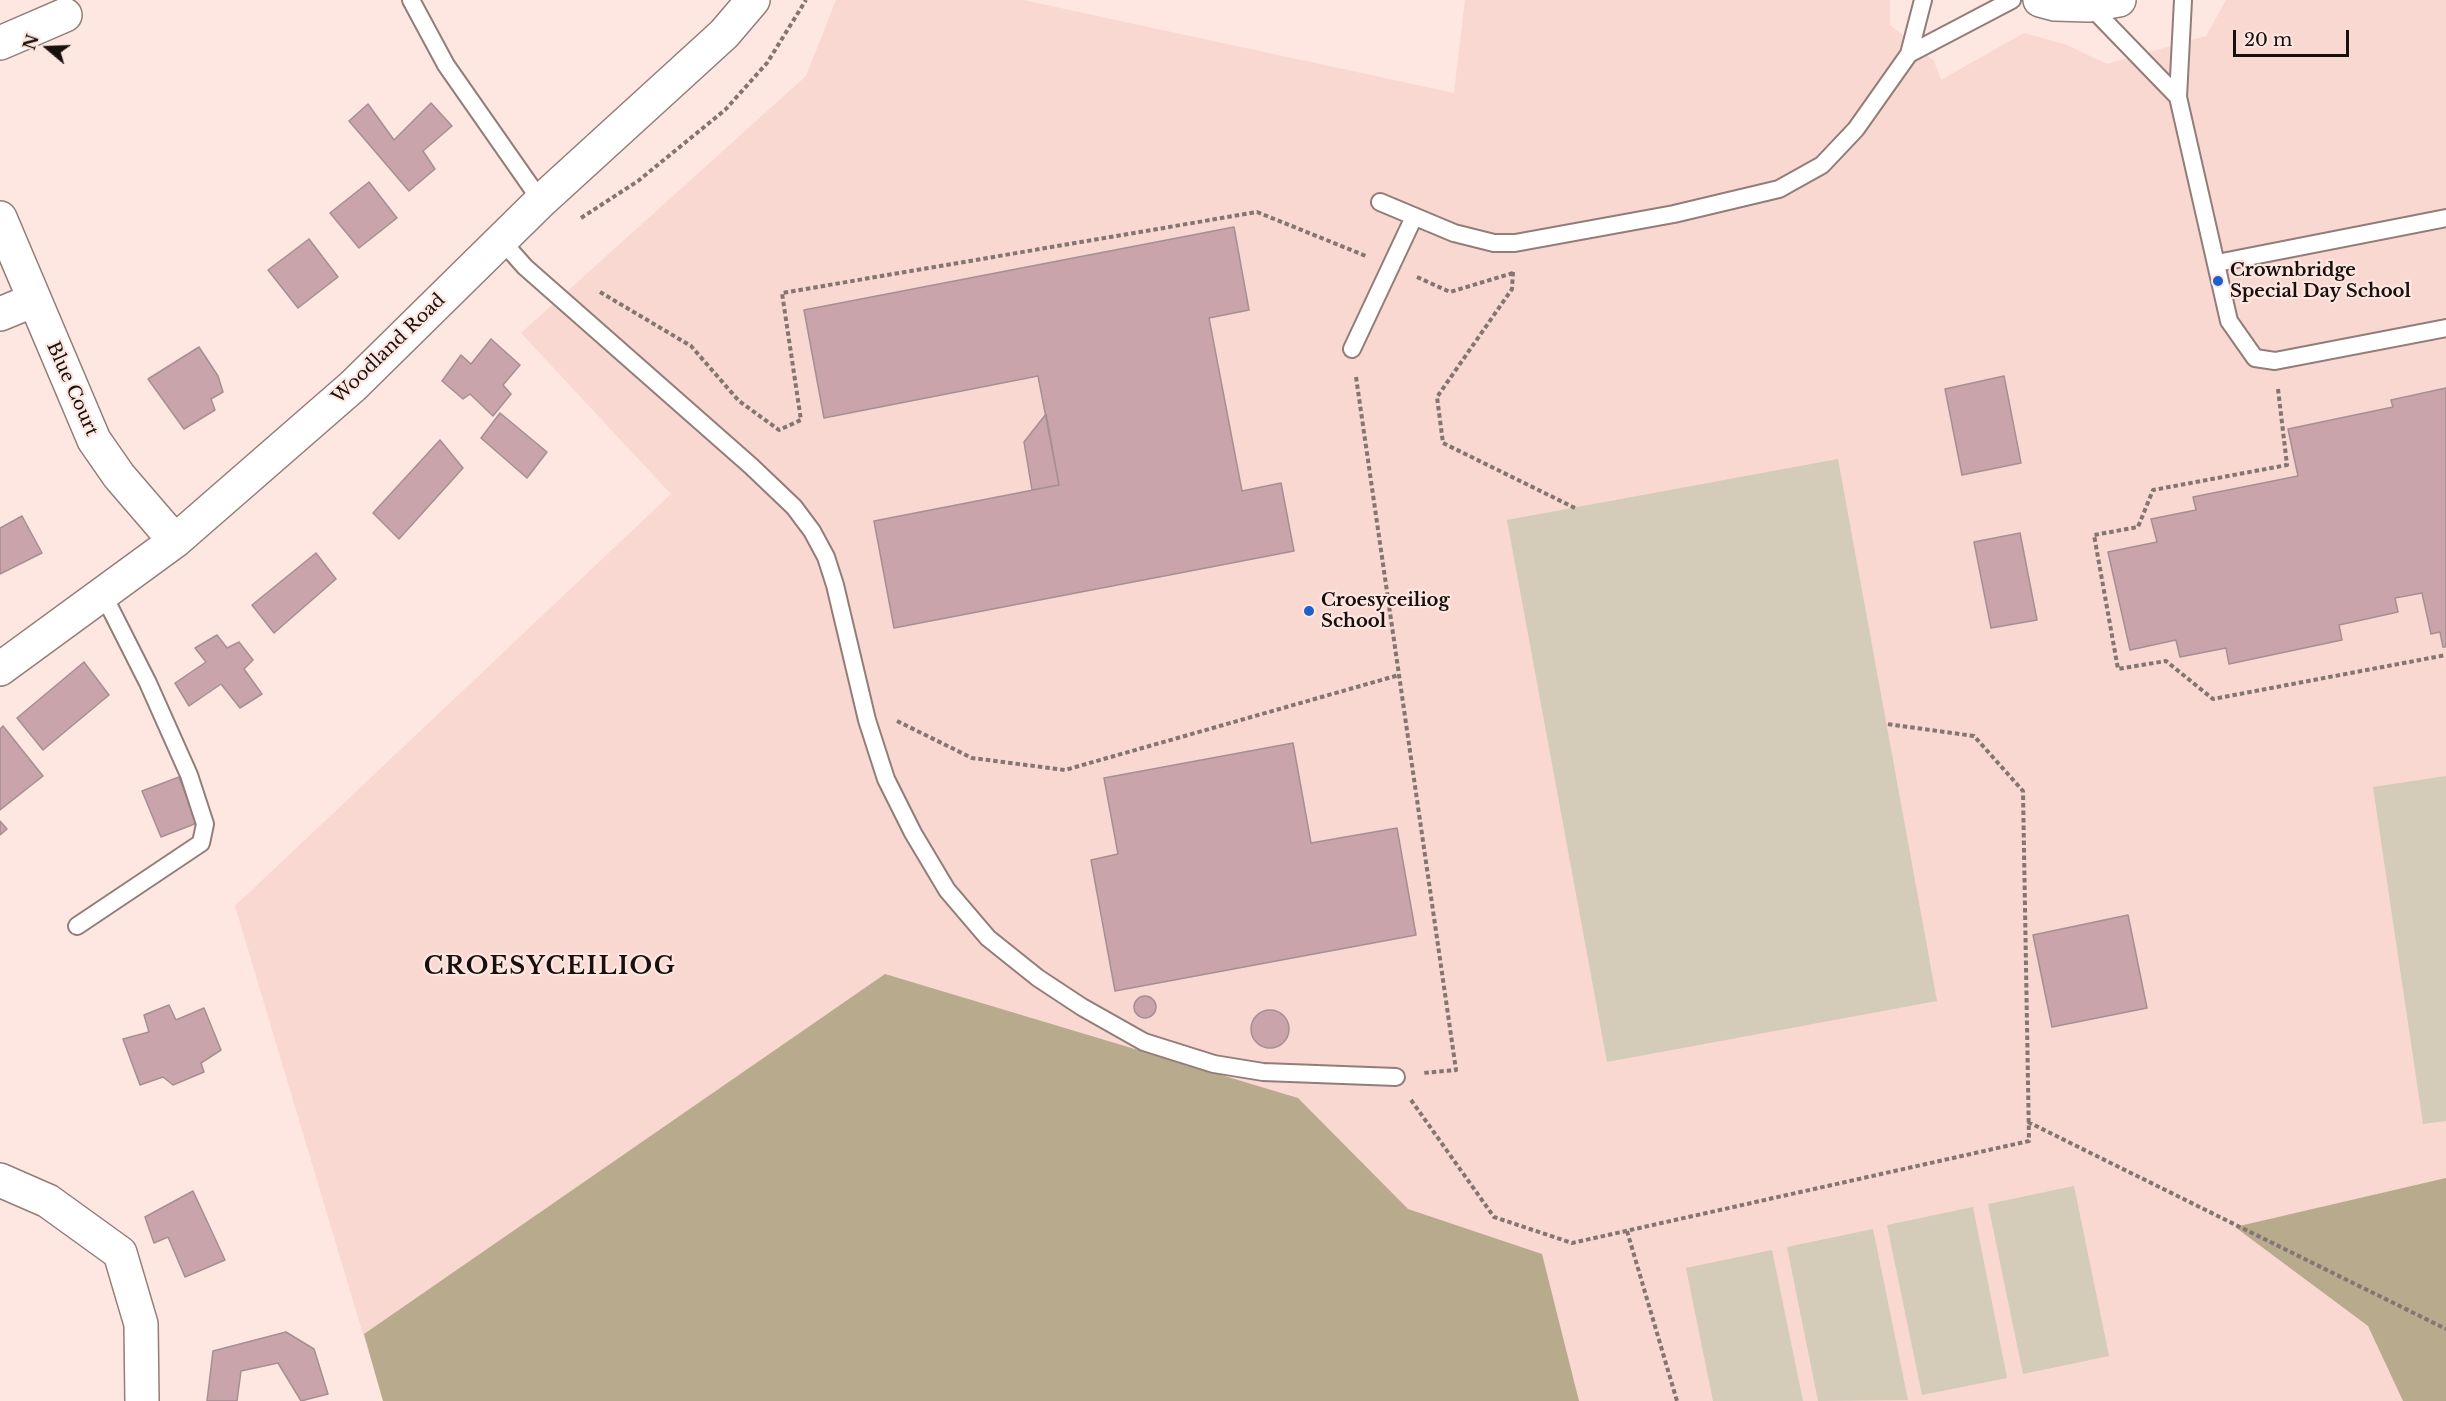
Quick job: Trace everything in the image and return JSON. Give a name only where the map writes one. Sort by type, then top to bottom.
[{"type":"street","name":"Woodland Road","points":[[0,669],[175,541],[353,386],[541,201],[724,34],[753,0]]},
{"type":"street","points":[[2040,0],[2055,4],[2104,3]]},
{"type":"street","points":[[0,43],[65,15]]},
{"type":"street","name":"Blue Court","points":[[0,218],[94,440],[119,476],[175,541]]},
{"type":"street","points":[[0,314],[34,300]]},
{"type":"street","points":[[0,1180],[48,1202],[120,1253],[141,1324],[142,1401]]},
{"type":"lane","points":[[411,0],[446,65],[541,201]]},
{"type":"lane","points":[[1380,202],[1473,239],[1515,243],[1674,214],[1779,189],[1822,165],[1856,129],[1909,54],[1923,0]]},
{"type":"lane","points":[[1909,54],[2012,0]]},
{"type":"lane","points":[[2183,0],[2178,97],[2229,321],[2255,358],[2275,361],[2446,328]]},
{"type":"lane","points":[[2104,3],[2178,97]]},
{"type":"lane","points":[[1352,349],[1414,217]]},
{"type":"lane","points":[[2217,263],[2446,218]]},
{"type":"lane","points":[[501,240],[525,267],[751,466],[794,507],[812,531],[826,557],[843,613],[864,704],[886,779],[913,833],[948,890],[988,938],[1038,978],[1082,1007],[1144,1042],[1214,1064],[1263,1072],[1396,1077]]},
{"type":"lane","points":[[77,926],[201,843],[205,824],[189,775],[148,683],[103,594]]},
{"type":"path","points":[[598,291],[691,346],[739,401],[779,430],[801,420],[782,293],[1257,212],[1450,292],[1513,273]]},
{"type":"path","points":[[1515,243],[1512,289],[1437,397],[1443,442],[1575,508]]},
{"type":"path","points":[[1352,349],[1456,1070],[1396,1077],[1494,1217],[1572,1243],[2029,1141],[2022,791],[1974,736],[1887,724]]},
{"type":"path","points":[[2275,361],[2287,465],[2153,490],[2138,527],[2094,535],[2118,669],[2166,661],[2213,699],[2446,655]]},
{"type":"path","points":[[864,704],[972,758],[1065,770],[1399,675]]},
{"type":"path","points":[[2028,1122],[2446,1329]]},
{"type":"path","points":[[1627,1231],[1677,1401]]},
{"type":"shaded area","name":"Croesyceiliog School","points":[[836,0],[1023,0],[1454,93],[1465,0],[1890,0],[1890,25],[1934,61],[1941,80],[2024,33],[2067,45],[2107,64],[2206,36],[2226,0],[2446,0],[2446,1401],[383,1401],[235,906],[671,494],[521,333],[806,76]]},
{"type":"shaded area","points":[[1838,459],[1937,1001],[1607,1062],[1507,520]]},
{"type":"shaded area","points":[[2446,776],[2446,1121],[2423,1124],[2373,787]]},
{"type":"shaded area","points":[[885,974],[1298,1098],[1408,1209],[1542,1254],[1579,1401],[383,1401],[364,1334]]},
{"type":"shaded area","points":[[2446,1178],[2446,1401],[2403,1401],[2368,1326],[2235,1227]]},
{"type":"shaded area","points":[[2074,1186],[2109,1356],[2023,1374],[1988,1204]]},
{"type":"shaded area","points":[[1973,1207],[2007,1378],[1922,1395],[1887,1225]]},
{"type":"shaded area","points":[[1873,1229],[1908,1400],[1818,1401],[1787,1247]]},
{"type":"shaded area","points":[[1772,1250],[1803,1401],[1713,1401],[1686,1268]]},
{"type":"building","points":[[431,103],[452,126],[423,151],[435,169],[409,191],[349,121],[368,104],[394,140]]},
{"type":"building","points":[[369,182],[397,218],[359,248],[330,213]]},
{"type":"building","points":[[1234,227],[1249,310],[1209,318],[1242,491],[1281,483],[1294,551],[894,628],[874,521],[1059,485],[1038,376],[824,418],[804,310]]},
{"type":"building","points":[[309,239],[338,277],[298,308],[268,270]]},
{"type":"building","points":[[491,339],[520,365],[503,385],[511,394],[493,416],[470,394],[463,399],[442,381],[461,355],[471,364]]},
{"type":"building","points":[[199,347],[218,376],[223,392],[211,399],[215,410],[184,429],[148,379]]},
{"type":"building","points":[[2004,376],[2021,463],[1962,475],[1945,389]]},
{"type":"building","points":[[2446,388],[2446,647],[2443,647],[2440,632],[2431,634],[2422,593],[2395,598],[2398,612],[2339,625],[2342,640],[2229,664],[2226,648],[2180,657],[2176,640],[2130,650],[2108,552],[2157,542],[2151,519],[2196,510],[2193,497],[2298,476],[2288,429],[2393,407],[2391,400]]},
{"type":"building","points":[[500,413],[547,452],[527,478],[481,438]]},
{"type":"building","points":[[1046,414],[1059,485],[1032,490],[1024,442]]},
{"type":"building","points":[[440,440],[463,468],[399,539],[373,513]]},
{"type":"building","points":[[22,516],[42,553],[0,574],[0,528]]},
{"type":"building","points":[[2020,533],[2037,620],[1991,628],[1974,542]]},
{"type":"building","points":[[316,553],[336,579],[274,633],[252,605]]},
{"type":"building","points":[[217,635],[227,648],[239,642],[253,660],[244,669],[262,694],[240,708],[221,684],[189,706],[175,683],[206,662],[195,648]]},
{"type":"building","points":[[84,662],[109,695],[43,750],[17,718]]},
{"type":"building","points":[[3,726],[43,776],[0,810],[0,729]]},
{"type":"building","points":[[1293,743],[1311,843],[1397,828],[1416,935],[1115,991],[1091,860],[1118,854],[1104,778]]},
{"type":"building","points":[[179,777],[197,823],[161,837],[142,791]]},
{"type":"building","points":[[0,821],[7,829],[0,835]]},
{"type":"building","points":[[2128,915],[2147,1008],[2052,1027],[2033,935]]},
{"type":"building","points":[[1145,996],[1153,999],[1156,1007],[1153,1015],[1145,1018],[1137,1015],[1134,1007],[1137,999]]},
{"type":"building","points":[[169,1005],[176,1020],[204,1008],[221,1050],[201,1063],[204,1072],[173,1085],[163,1077],[140,1085],[123,1039],[149,1032],[144,1015]]},
{"type":"building","points":[[1270,1010],[1284,1015],[1289,1029],[1284,1043],[1270,1048],[1256,1043],[1251,1029],[1256,1015]]},
{"type":"building","points":[[193,1191],[225,1260],[185,1277],[168,1237],[154,1243],[145,1217]]},
{"type":"building","points":[[286,1332],[314,1349],[328,1394],[301,1401],[278,1363],[241,1371],[237,1401],[207,1401],[213,1351]]},
{"type":"place","name":"Crownbridge Special Day School","points":[[2218,281]]},
{"type":"place","name":"Croesyceiliog School","points":[[1309,611]]},
{"type":"district","name":"CROESYCEILIOG","points":[[550,967]]}]
